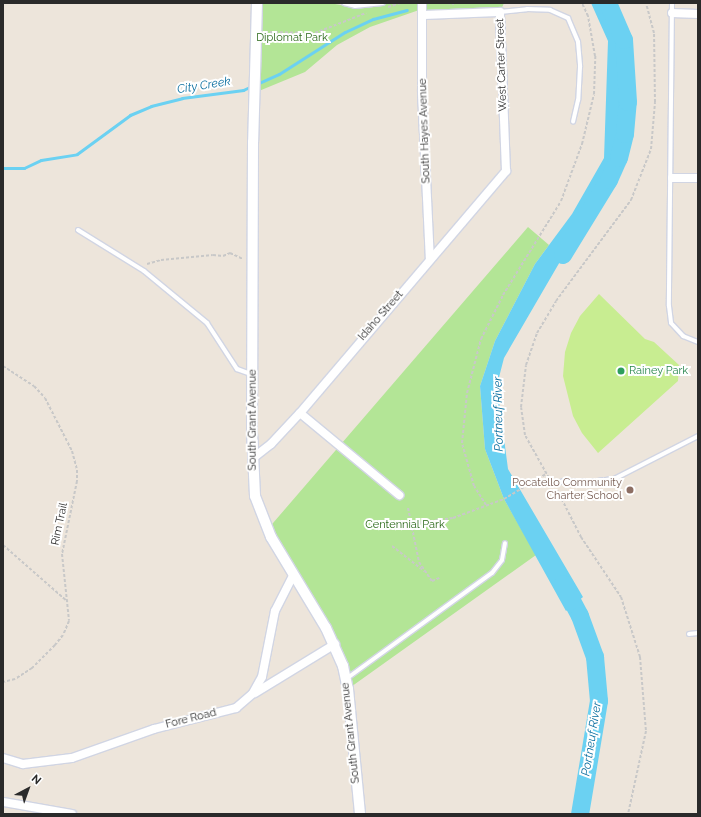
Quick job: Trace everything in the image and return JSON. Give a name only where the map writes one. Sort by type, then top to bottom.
[{"type":"street","name":"South Grant Avenue","points":[[257,3],[256,75],[254,93],[252,458],[255,496],[261,518],[293,576],[334,644],[346,679],[360,814]]},
{"type":"street","name":"South Hayes Avenue","points":[[422,3],[422,92],[430,259]]},
{"type":"street","name":"West Carter Street","points":[[422,15],[500,12],[506,171]]},
{"type":"street","points":[[672,13],[698,14]]},
{"type":"street","name":"Idaho Street","points":[[252,458],[271,444],[300,412],[506,171]]},
{"type":"street","points":[[672,178],[698,178]]},
{"type":"street","points":[[300,412],[398,495]]},
{"type":"street","name":"Fore Road","points":[[3,758],[23,764],[72,758],[154,729],[236,708],[253,693],[266,667],[275,611],[293,576]]},
{"type":"street","points":[[253,693],[334,644]]},
{"type":"street","points":[[3,802],[72,814]]},
{"type":"lane","points":[[344,3],[355,6],[384,5]]},
{"type":"lane","points":[[672,3],[672,178],[669,306],[672,323],[683,336],[698,342]]},
{"type":"lane","points":[[500,12],[527,9],[550,10],[568,18],[578,42],[580,67],[578,100],[573,121]]},
{"type":"lane","points":[[78,230],[137,267],[207,322],[237,369],[253,374]]},
{"type":"lane","points":[[553,484],[564,480],[589,482],[614,479],[698,436]]},
{"type":"lane","points":[[346,679],[492,572],[502,560],[505,543]]},
{"type":"lane","points":[[689,634],[698,633]]},
{"type":"path","points":[[384,5],[400,3]]},
{"type":"path","points":[[486,505],[474,486],[462,443],[467,393],[480,339],[503,295],[561,201],[582,144],[594,94],[595,56],[588,16],[582,3]]},
{"type":"path","points":[[628,814],[646,731],[640,656],[621,597],[581,537],[525,435],[521,406],[526,365],[537,332],[556,301],[630,200],[651,149],[655,102],[654,33],[646,3]]},
{"type":"path","points":[[257,31],[315,33],[371,12]]},
{"type":"path","points":[[137,267],[161,260],[213,255],[223,256],[230,252],[242,259],[254,258]]},
{"type":"path","name":"Rim Trail","points":[[3,366],[34,386],[45,398],[72,451],[78,481],[62,554],[68,602],[68,621],[63,635],[32,668],[15,679],[3,682]]},
{"type":"path","points":[[410,524],[454,518],[504,499],[546,474]]},
{"type":"path","points":[[408,508],[410,524],[419,562],[432,581],[439,578]]},
{"type":"path","points":[[3,544],[68,602]]},
{"type":"path","points":[[392,546],[426,572]]},
{"type":"green space","name":"Diplomat Park","points":[[257,3],[329,3],[347,6],[357,3],[504,3],[500,12],[422,15],[422,9],[370,27],[337,45],[305,72],[254,93]]},
{"type":"green space","name":"Centennial Park","points":[[528,227],[549,245],[535,264],[495,341],[480,386],[485,449],[504,499],[536,555],[348,689],[343,666],[267,530]]},
{"type":"green space","name":"Rainey Park","points":[[599,294],[645,339],[654,342],[679,365],[678,381],[598,453],[582,433],[573,416],[563,376],[565,352],[571,333],[580,316]]},
{"type":"water","points":[[591,3],[612,3],[622,35],[628,102],[615,167],[504,358],[497,385],[508,469],[583,597],[566,611],[504,499],[485,449],[480,386],[495,341],[535,264],[572,214],[604,158],[608,41]]},
{"type":"waterway","name":"Portneuf River","points":[[563,255],[609,180],[619,158],[625,134],[628,102],[624,40],[608,3]]},
{"type":"waterway","name":"City Creek","points":[[3,168],[24,168],[41,160],[77,154],[130,115],[151,106],[182,98],[243,90],[279,74],[345,32],[373,19],[407,10]]},
{"type":"waterway","name":"Portneuf River","points":[[563,584],[580,616],[595,657],[599,701],[580,814]]},
{"type":"place","name":"Rainey Park","points":[[621,371]]},
{"type":"place","name":"Pocatello Community Charter School","points":[[630,490]]}]
